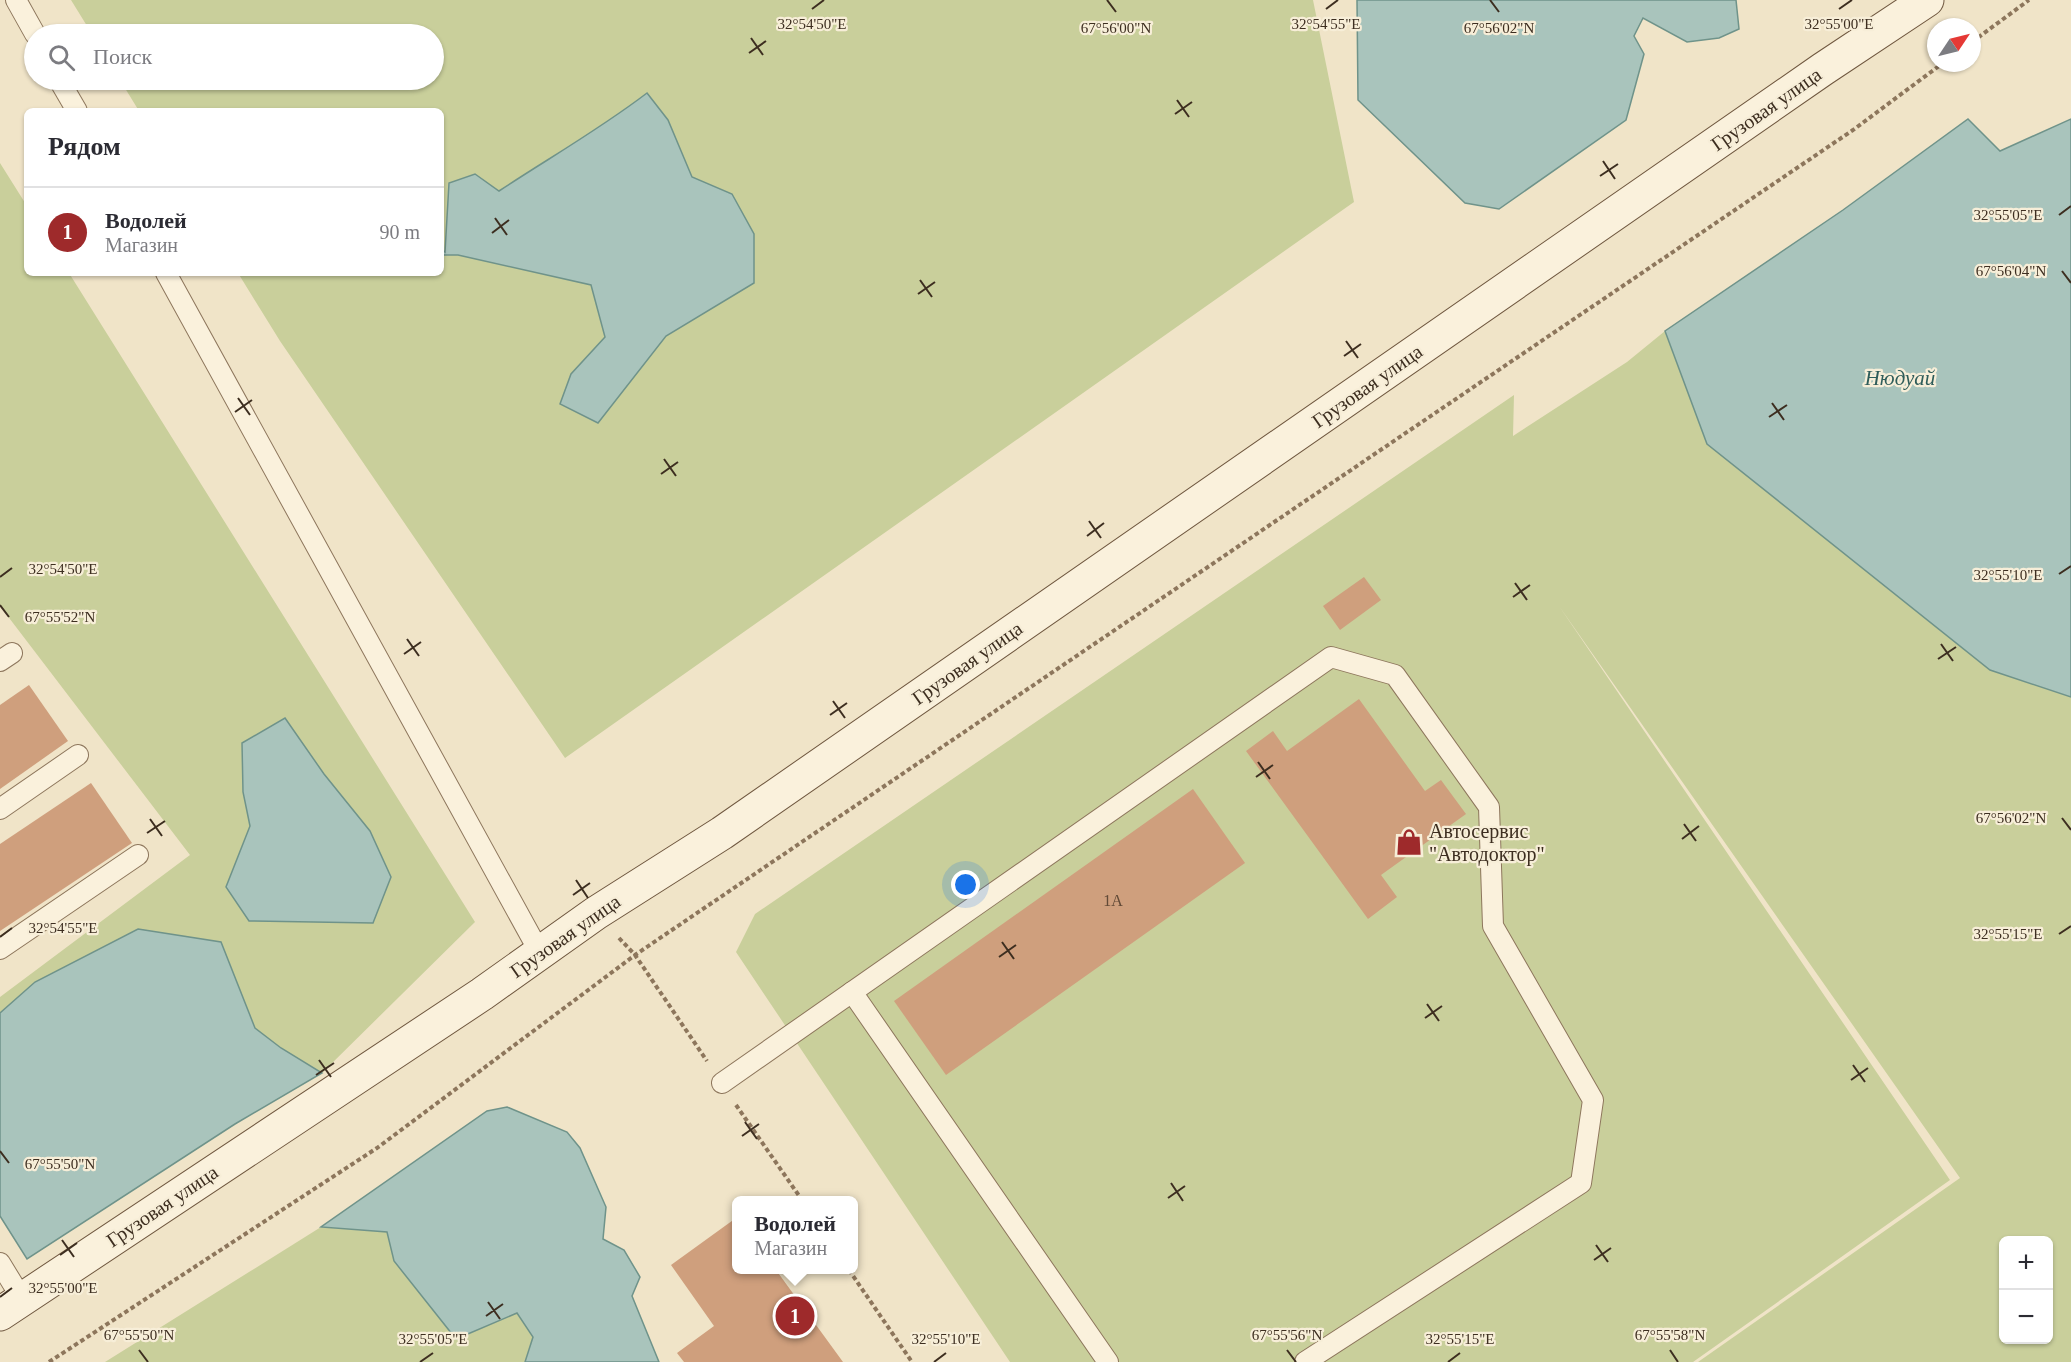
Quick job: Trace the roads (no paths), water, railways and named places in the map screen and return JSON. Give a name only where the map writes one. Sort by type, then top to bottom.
[{"type":"main road","name":"Грузовая улица","points":[[11,1307],[540,953],[596,913],[722,833],[1823,69],[1927,0]]},
{"type":"lane","points":[[16,0],[29,24]]},
{"type":"lane","points":[[65,90],[75,108]]},
{"type":"lane","points":[[168,276],[540,953]]},
{"type":"lane","points":[[722,1083],[1331,657],[1395,675],[1489,807],[1493,926],[1593,1100],[1581,1183],[1305,1362]]},
{"type":"lane","points":[[0,809],[78,755]]},
{"type":"lane","points":[[0,950],[138,855]]},
{"type":"lane","points":[[852,992],[1108,1362]]},
{"type":"lane","points":[[0,1263],[11,1307]]},
{"type":"water","points":[[1357,0],[1736,0],[1739,29],[1719,38],[1687,42],[1643,18],[1634,36],[1644,54],[1626,120],[1499,209],[1465,203],[1358,100]]},
{"type":"water","points":[[647,93],[668,120],[692,177],[732,194],[754,234],[754,283],[666,336],[598,423],[560,404],[571,374],[605,337],[591,285],[458,255],[444,255],[449,183],[475,174],[499,191]]},
{"type":"water","name":"Нюдуай","points":[[1968,119],[2000,151],[2071,119],[2071,697],[1990,670],[1707,444],[1665,331],[1843,210]]},
{"type":"water","points":[[285,718],[324,774],[370,831],[391,877],[373,923],[249,921],[226,887],[250,826],[243,792],[242,743]]},
{"type":"water","points":[[138,929],[221,942],[255,1028],[281,1048],[322,1073],[235,1124],[27,1259],[0,1216],[0,1013],[35,982]]},
{"type":"water","points":[[507,1107],[567,1132],[580,1148],[606,1207],[603,1239],[624,1250],[640,1277],[632,1296],[659,1362],[525,1362],[533,1337],[517,1313],[456,1339],[394,1261],[387,1232],[321,1227],[487,1111]]},
{"type":"place","name":"Автосервис \"Автодоктор\"","points":[[1409,842]]},
{"type":"place","name":"Водолей","points":[[795,1316]]}]
